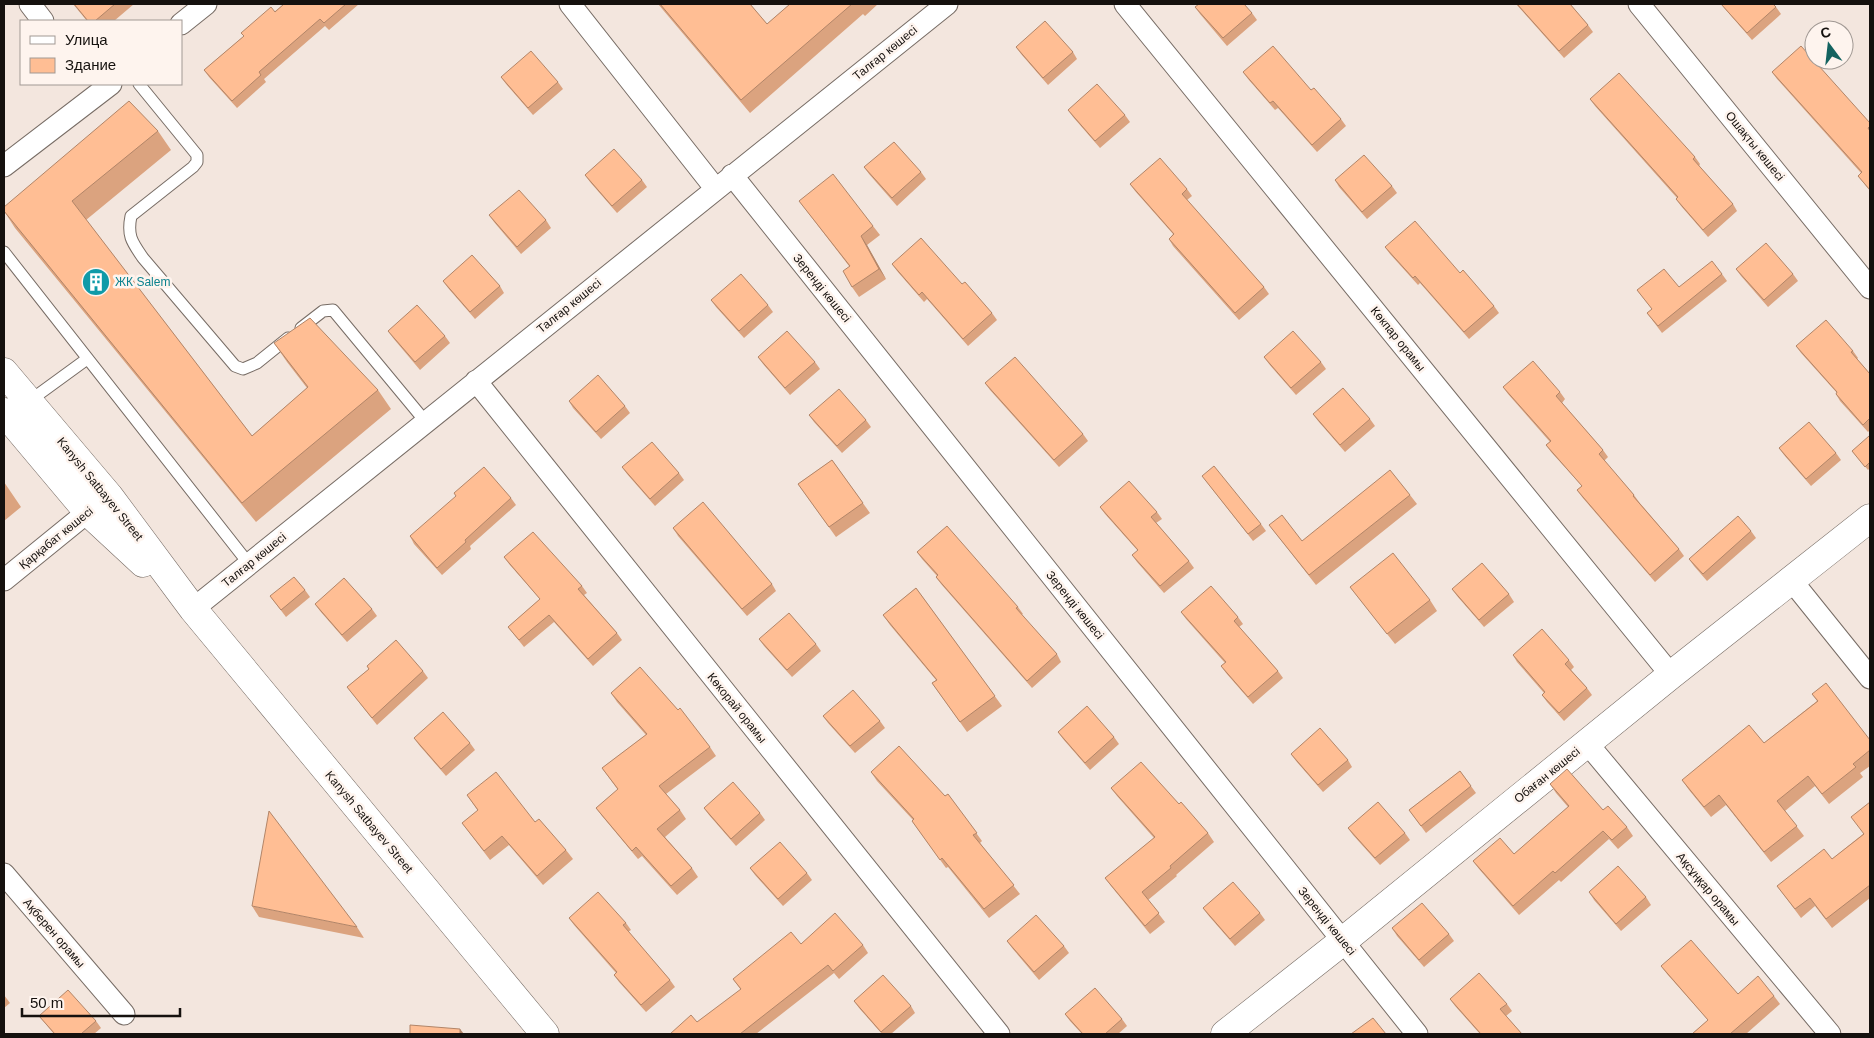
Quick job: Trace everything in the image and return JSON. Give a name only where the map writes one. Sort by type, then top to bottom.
[{"type":"street","points":[[30,4],[42,20]]},
{"type":"street","points":[[182,23],[206,4]]},
{"type":"street","points":[[570,4],[715,188]]},
{"type":"street","name":"Талғар көшесі","points":[[193,609],[946,4]]},
{"type":"street","name":"Көкпар орамы","points":[[1125,4],[1671,675]]},
{"type":"street","name":"Ошақты көшесі","points":[[1639,4],[1870,288]]},
{"type":"street","points":[[4,166],[100,87]]},
{"type":"street","name":"Зеренді көшесі","points":[[732,175],[1417,1034]]},
{"type":"street","name":"Kanysh Satbayev Street","points":[[4,372],[16,407],[98,504],[193,609],[545,1034]]},
{"type":"street","name":"Көкорай орамы","points":[[476,381],[999,1034]]},
{"type":"street","name":"Қарқабат көшесі","points":[[4,580],[98,504]]},
{"type":"street","name":"Обаған көшесі","points":[[1225,1034],[1343,941],[1671,675],[1870,518]]},
{"type":"street","points":[[1792,581],[1870,678]]},
{"type":"street","name":"Ақсұңқар орамы","points":[[1587,743],[1830,1034]]},
{"type":"street","name":"Ақберен орамы","points":[[4,874],[124,1014]]},
{"type":"lane","points":[[140,85],[197,154],[197,162],[131,216],[129,228],[131,241],[143,258],[234,366],[243,369],[257,363],[323,311],[333,310],[426,421]]},
{"type":"lane","points":[[4,252],[249,564]]},
{"type":"lane","points":[[16,407],[87,359]]},
{"type":"building","points":[[74,4],[115,4],[96,20],[87,20]]},
{"type":"building","points":[[284,4],[346,4],[324,23],[320,19],[259,72],[261,75],[232,101],[204,70],[244,36],[241,33],[271,7],[275,12]]},
{"type":"building","points":[[660,4],[750,4],[767,24],[790,4],[852,4],[741,100]]},
{"type":"building","points":[[1199,4],[1244,4],[1252,13],[1223,38],[1195,7]]},
{"type":"building","points":[[1517,4],[1570,4],[1588,25],[1559,51]]},
{"type":"building","points":[[1721,4],[1773,4],[1776,7],[1747,33]]},
{"type":"building","points":[[1045,21],[1073,52],[1043,78],[1016,47]]},
{"type":"building","points":[[1273,46],[1311,90],[1314,88],[1341,119],[1312,145],[1273,101],[1270,103],[1243,72]]},
{"type":"building","points":[[1801,46],[1804,49],[1804,70],[1823,70],[1870,123],[1868,128],[1870,131],[1870,190],[1858,176],[1862,172],[1772,72]]},
{"type":"building","points":[[531,51],[558,82],[528,108],[501,77]]},
{"type":"building","points":[[1619,73],[1695,157],[1693,159],[1733,204],[1703,230],[1676,199],[1678,197],[1590,99]]},
{"type":"building","points":[[1097,84],[1125,115],[1095,141],[1068,110]]},
{"type":"building","name":"ЖК Salem","points":[[129,101],[158,131],[72,201],[252,436],[308,387],[274,343],[310,318],[378,390],[242,503],[4,211],[4,207]]},
{"type":"building","points":[[894,142],[921,172],[892,198],[864,167]]},
{"type":"building","points":[[614,149],[642,180],[612,206],[585,175]]},
{"type":"building","points":[[1364,155],[1392,186],[1362,212],[1335,180]]},
{"type":"building","points":[[1160,158],[1187,189],[1182,194],[1264,287],[1235,313],[1169,239],[1174,234],[1130,184]]},
{"type":"building","points":[[833,174],[873,226],[861,236],[879,269],[852,287],[843,271],[850,266],[799,201]]},
{"type":"building","points":[[519,190],[546,220],[517,247],[489,215]]},
{"type":"building","points":[[1415,221],[1460,273],[1463,270],[1494,306],[1464,332],[1415,276],[1413,278],[1385,247]]},
{"type":"building","points":[[921,238],[962,284],[965,282],[992,313],[963,339],[922,292],[919,295],[892,264]]},
{"type":"building","points":[[1766,243],[1793,274],[1764,300],[1736,269]]},
{"type":"building","points":[[472,255],[500,286],[470,312],[443,281]]},
{"type":"building","points":[[1712,261],[1722,274],[1658,326],[1647,313],[1652,309],[1637,290],[1664,269],[1679,287]]},
{"type":"building","points":[[741,274],[768,305],[739,331],[711,300]]},
{"type":"building","points":[[417,305],[445,336],[415,362],[388,331]]},
{"type":"building","points":[[1826,320],[1870,374],[1870,418],[1863,425],[1836,394],[1837,392],[1796,346]]},
{"type":"building","points":[[787,331],[815,362],[785,388],[758,357]]},
{"type":"building","points":[[1293,331],[1321,362],[1291,388],[1264,357]]},
{"type":"building","points":[[1015,357],[1083,434],[1054,460],[985,383]]},
{"type":"building","points":[[1533,361],[1560,392],[1556,396],[1603,450],[1599,454],[1679,549],[1650,575],[1577,490],[1582,486],[1546,445],[1551,441],[1503,387]]},
{"type":"building","points":[[598,375],[625,406],[596,432],[569,401]]},
{"type":"building","points":[[1343,388],[1370,419],[1340,445],[1313,414]]},
{"type":"building","points":[[839,389],[866,420],[837,446],[809,415]]},
{"type":"building","points":[[1809,422],[1836,453],[1806,479],[1779,448]]},
{"type":"building","points":[[1869,436],[1870,462],[1865,467],[1852,451]]},
{"type":"building","points":[[652,442],[679,473],[650,499],[622,467]]},
{"type":"building","points":[[832,460],[863,503],[829,527],[798,484]]},
{"type":"building","points":[[1214,466],[1261,524],[1248,534],[1202,476]]},
{"type":"building","points":[[484,467],[511,498],[437,568],[410,536],[456,496],[454,493]]},
{"type":"building","points":[[1390,470],[1410,495],[1309,575],[1269,525],[1282,515],[1302,541]]},
{"type":"building","points":[[1129,481],[1157,512],[1151,517],[1189,561],[1160,586],[1132,555],[1138,550],[1100,507]]},
{"type":"building","points":[[703,502],[772,584],[742,609],[673,528]]},
{"type":"building","points":[[1738,516],[1751,531],[1703,574],[1689,559]]},
{"type":"building","points":[[947,526],[1057,654],[1027,681],[936,577],[938,575],[917,552]]},
{"type":"building","points":[[533,532],[582,586],[578,589],[617,633],[588,659],[549,615],[519,640],[508,627],[540,599],[504,557]]},
{"type":"building","points":[[1393,553],[1430,600],[1387,634],[1350,587]]},
{"type":"building","points":[[1482,563],[1509,594],[1479,620],[1452,589]]},
{"type":"building","points":[[294,577],[305,590],[281,610],[270,596]]},
{"type":"building","points":[[344,578],[372,609],[342,635],[315,604]]},
{"type":"building","points":[[1211,586],[1238,617],[1234,621],[1278,671],[1248,697],[1221,666],[1226,662],[1181,612]]},
{"type":"building","points":[[916,588],[995,696],[960,722],[932,683],[937,680],[883,615]]},
{"type":"building","points":[[789,613],[816,644],[787,670],[759,639]]},
{"type":"building","points":[[1542,629],[1569,660],[1565,664],[1587,688],[1559,713],[1542,695],[1545,692],[1513,655]]},
{"type":"building","points":[[396,640],[423,671],[372,718],[347,687],[369,669],[367,666]]},
{"type":"building","points":[[640,667],[678,710],[680,708],[710,747],[659,786],[680,810],[657,829],[692,868],[671,886],[636,847],[632,851],[596,808],[618,789],[602,768],[647,734],[611,693]]},
{"type":"building","points":[[1826,683],[1870,740],[1870,750],[1853,764],[1856,767],[1822,794],[1808,776],[1777,801],[1797,826],[1764,852],[1719,795],[1704,807],[1682,780],[1749,725],[1764,743],[1818,701],[1812,694]]},
{"type":"building","points":[[853,690],[880,721],[850,746],[823,716]]},
{"type":"building","points":[[1087,706],[1114,737],[1085,763],[1058,732]]},
{"type":"building","points":[[443,712],[470,743],[441,769],[414,738]]},
{"type":"building","points":[[1320,728],[1348,760],[1318,785],[1291,754]]},
{"type":"building","points":[[899,746],[945,796],[948,794],[977,833],[973,835],[1014,885],[984,909],[942,858],[940,860],[912,821],[914,819],[871,772]]},
{"type":"building","points":[[1141,762],[1179,804],[1181,802],[1208,833],[1142,892],[1159,913],[1145,926],[1105,878],[1155,837],[1111,788]]},
{"type":"building","points":[[1567,769],[1603,810],[1608,806],[1627,827],[1612,840],[1603,831],[1555,873],[1553,871],[1513,906],[1473,861],[1500,838],[1514,854],[1569,806],[1550,784]]},
{"type":"building","points":[[1460,771],[1471,786],[1421,826],[1409,810]]},
{"type":"building","points":[[496,772],[535,822],[539,819],[566,850],[537,876],[502,836],[484,851],[462,823],[478,810],[467,795]]},
{"type":"building","points":[[733,782],[760,813],[731,839],[704,808]]},
{"type":"building","points":[[1378,802],[1405,833],[1375,858],[1348,828]]},
{"type":"building","points":[[1870,802],[1870,885],[1826,919],[1810,898],[1795,909],[1777,886],[1824,849],[1832,859],[1864,834],[1851,817]]},
{"type":"building","points":[[269,811],[357,927],[252,906]]},
{"type":"building","points":[[780,842],[807,873],[778,899],[750,868]]},
{"type":"building","points":[[1618,866],[1646,897],[1616,924],[1589,892]]},
{"type":"building","points":[[1233,882],[1260,913],[1230,939],[1203,908]]},
{"type":"building","points":[[598,892],[626,923],[623,925],[670,980],[641,1005],[614,975],[617,972],[569,918]]},
{"type":"building","points":[[1422,903],[1449,934],[1419,960],[1392,928]]},
{"type":"building","points":[[835,913],[863,945],[833,971],[828,965],[740,1034],[670,1034],[691,1015],[697,1022],[741,989],[733,979],[791,932],[801,944]]},
{"type":"building","points":[[1036,915],[1064,946],[1034,972],[1007,941]]},
{"type":"building","points":[[1691,940],[1738,994],[1758,976],[1774,996],[1730,1034],[1692,1034],[1708,1020],[1661,966]]},
{"type":"building","points":[[1479,973],[1507,1004],[1500,1009],[1522,1034],[1481,1034],[1450,999]]},
{"type":"building","points":[[883,975],[911,1006],[881,1032],[854,1001]]},
{"type":"building","points":[[1095,988],[1122,1019],[1105,1034],[1083,1034],[1065,1014]]},
{"type":"building","points":[[68,990],[96,1021],[81,1034],[55,1034],[39,1016]]},
{"type":"building","points":[[1373,1018],[1386,1034],[1351,1034]]},
{"type":"building","points":[[410,1025],[460,1029],[460,1034],[410,1034]]},
{"type":"place","name":"ЖК Salem","points":[[96,282]]}]
